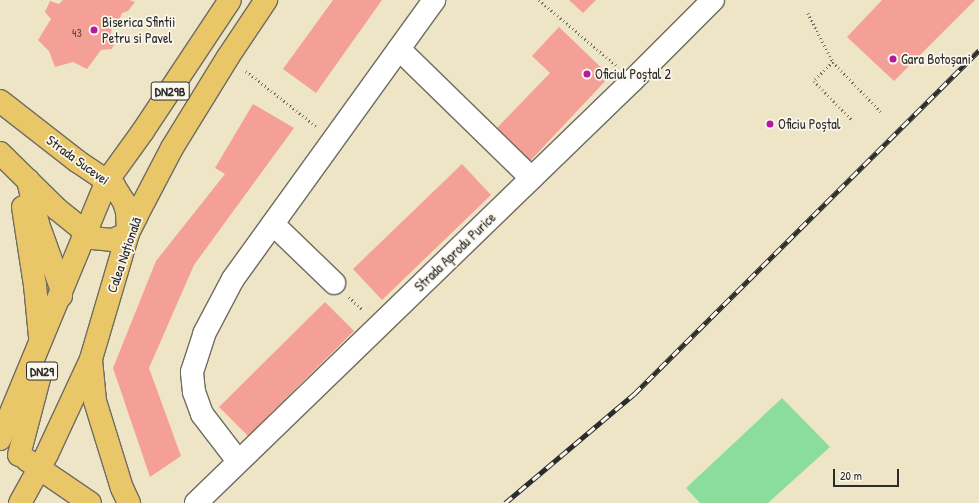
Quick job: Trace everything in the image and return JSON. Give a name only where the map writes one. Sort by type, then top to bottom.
[{"type":"main road","name":"DN29B","points":[[40,340],[107,181],[143,131],[230,0]]},
{"type":"main road","name":"Calea Națională","points":[[20,503],[40,468],[91,359],[128,233],[172,148],[228,57],[266,0]]},
{"type":"main road","name":"Strada Sucevei","points":[[0,100],[77,161],[114,186],[124,202],[127,212],[128,233]]},
{"type":"main road","points":[[0,153],[93,238],[113,240],[128,233]]},
{"type":"main road","name":"DN29","points":[[19,455],[35,389],[59,324],[61,309],[61,288],[38,224],[24,176]]},
{"type":"main road","name":"DN29","points":[[0,439],[40,340],[35,285],[24,224],[24,176]]},
{"type":"main road","points":[[91,359],[95,401],[111,453],[129,503]]},
{"type":"main road","points":[[0,445],[40,468],[90,503]]},
{"type":"street","points":[[238,460],[202,414],[194,392],[192,372],[204,334],[233,279],[434,0]]},
{"type":"street","name":"Strada Aprodu Purice","points":[[196,503],[238,460],[633,80],[713,0]]},
{"type":"street","points":[[399,50],[531,178]]},
{"type":"street","points":[[274,224],[334,283]]},
{"type":"path","points":[[540,0],[633,80]]},
{"type":"path","points":[[808,13],[833,62],[883,114]]},
{"type":"path","points":[[228,57],[333,140]]},
{"type":"path","points":[[833,62],[814,81],[852,120]]},
{"type":"path","points":[[334,283],[380,325]]},
{"type":"green space","points":[[782,398],[830,447],[768,503],[700,503],[686,488]]},
{"type":"building","points":[[63,0],[129,0],[135,2],[128,11],[122,13],[118,23],[112,27],[110,40],[114,44],[112,49],[101,50],[87,69],[73,62],[55,67],[49,51],[38,40],[51,19],[45,12],[50,1],[59,4]]},
{"type":"building","points":[[333,0],[382,0],[316,93],[283,69]]},
{"type":"building","points":[[569,0],[596,0],[583,13]]},
{"type":"building","name":"Gara Botoșani","points":[[882,0],[975,0],[894,81],[847,37]]},
{"type":"building","points":[[559,27],[610,76],[530,161],[496,129],[550,73],[532,56]]},
{"type":"building","points":[[253,104],[294,128],[194,265],[149,368],[181,456],[150,477],[113,368],[156,261],[225,174],[215,168]]},
{"type":"building","points":[[462,164],[491,195],[382,300],[353,269]]},
{"type":"building","points":[[325,302],[354,331],[248,436],[219,407]]},
{"type":"railway","points":[[505,503],[634,394],[979,50]]},
{"type":"place","name":"Biserica Sfintii Petru si Pavel","points":[[94,30]]},
{"type":"place","name":"Gara Botoșani","points":[[893,59]]},
{"type":"place","name":"Oficiul Poștal 2","points":[[587,74]]},
{"type":"place","name":"Oficiu Poștal","points":[[770,124]]}]
